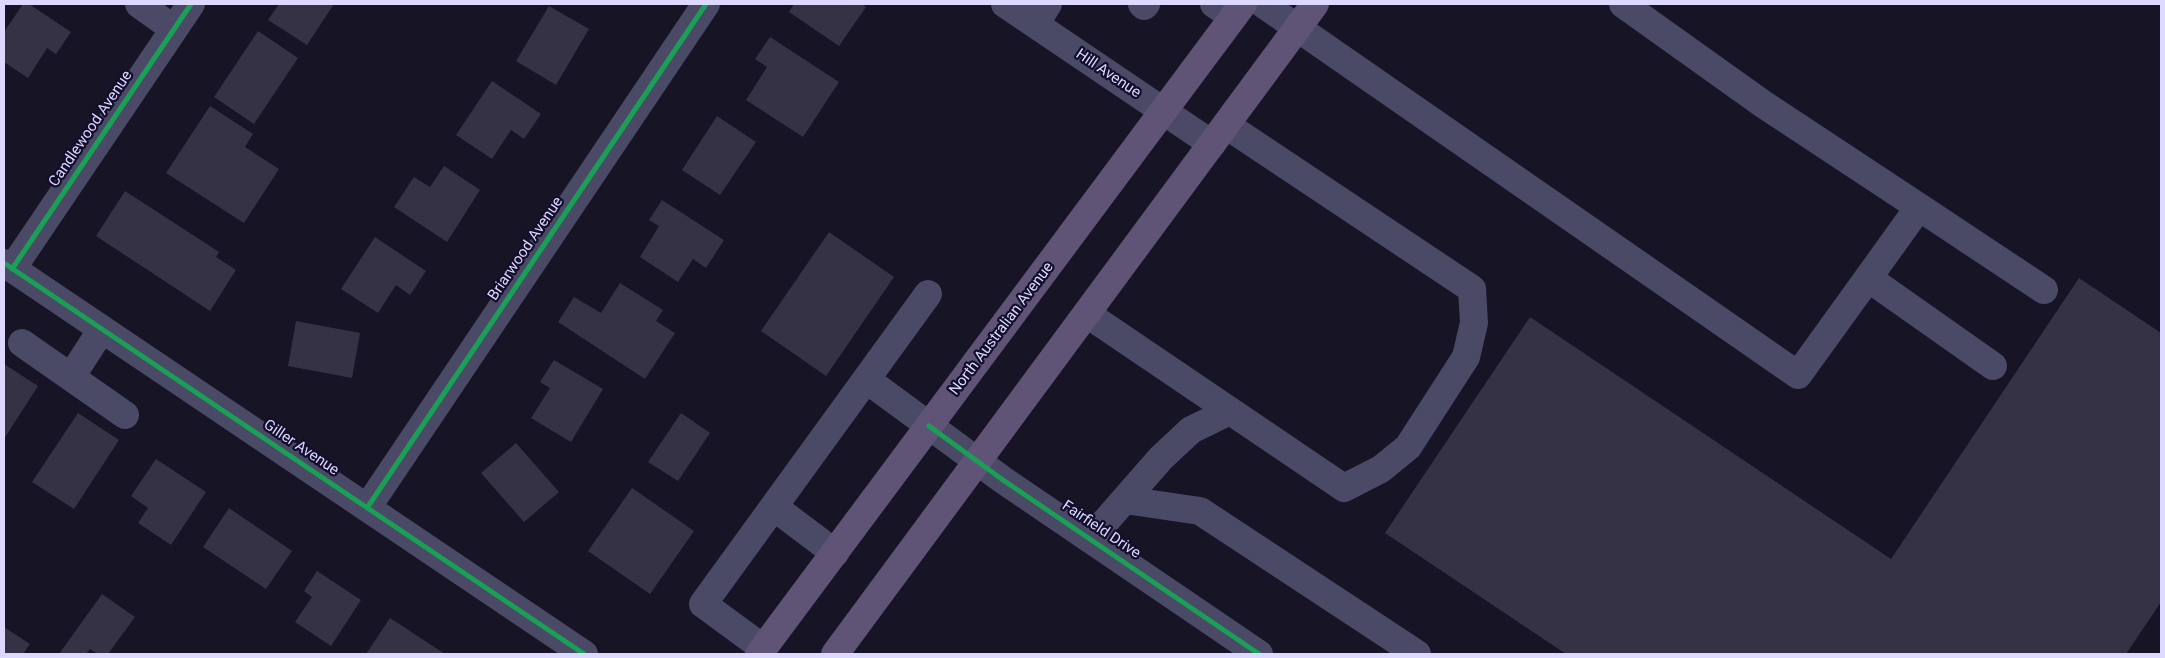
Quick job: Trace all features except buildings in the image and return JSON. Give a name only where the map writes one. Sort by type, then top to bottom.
[{"type":"main road","points":[[835,654],[1315,4]]},
{"type":"main road","name":"North Australian Avenue","points":[[761,651],[1164,112],[1230,8]]},
{"type":"street","points":[[139,4],[174,29]]},
{"type":"street","name":"Candlewood Avenue","points":[[8,266],[191,4]]},
{"type":"street","name":"Briarwood Avenue","points":[[367,508],[706,4]]},
{"type":"street","name":"Hill Avenue","points":[[1005,4],[1042,14],[1164,112],[1219,134],[1472,289],[1474,324],[1466,357],[1408,447],[1381,469],[1344,488],[1230,411]]},
{"type":"street","points":[[1142,4],[1144,6],[1146,4]]},
{"type":"street","points":[[1263,4],[1798,374],[1919,208]]},
{"type":"street","points":[[1623,4],[1763,104],[2044,290]]},
{"type":"street","name":"Giller Avenue","points":[[8,266],[584,654]]},
{"type":"street","points":[[1868,278],[1993,366]]},
{"type":"street","points":[[761,651],[703,604],[928,294]]},
{"type":"street","points":[[1087,314],[1230,411],[1191,430],[1160,458],[1091,538]]},
{"type":"street","points":[[72,377],[102,329]]},
{"type":"street","points":[[22,343],[125,415]]},
{"type":"street","name":"Fairfield Drive","points":[[866,380],[977,461],[1259,654]]},
{"type":"street","points":[[1125,500],[1200,511],[1417,654]]},
{"type":"street","points":[[774,507],[835,553]]},
{"type":"cycle path","points":[[12,269],[191,4]]},
{"type":"cycle path","points":[[367,508],[706,4]]},
{"type":"cycle path","points":[[4,263],[584,654]]},
{"type":"cycle path","points":[[929,426],[1003,480],[1259,654]]}]
